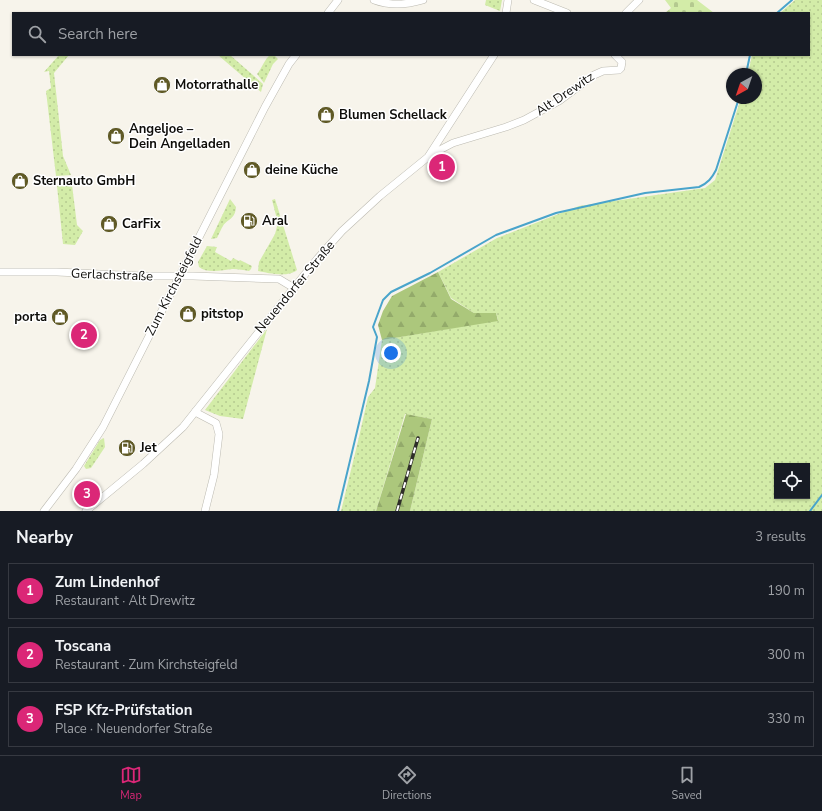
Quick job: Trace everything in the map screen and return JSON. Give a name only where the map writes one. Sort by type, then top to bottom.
[{"type":"street","points":[[329,12],[338,0]]},
{"type":"street","points":[[374,0],[380,3],[403,5],[423,0]]},
{"type":"street","points":[[506,12],[508,0]]},
{"type":"street","points":[[534,0],[565,12]]},
{"type":"street","points":[[627,12],[639,0]]},
{"type":"street","name":"Zum Kirchsteigfeld","points":[[44,511],[76,469],[103,427],[265,107],[289,64],[295,56]]},
{"type":"street","name":"Neuendorfer Straße","points":[[86,511],[166,444],[183,427],[294,288],[342,231],[380,196],[428,156],[493,56]]},
{"type":"street","name":"Alt Drewitz","points":[[428,156],[453,143],[524,120],[559,101],[594,75],[603,71],[619,70],[622,62],[616,56]]},
{"type":"street","name":"Gerlachstraße","points":[[0,272],[57,272],[279,279],[294,288]]},
{"type":"street","points":[[195,412],[216,423],[220,434],[214,475],[206,511]]},
{"type":"green space","points":[[486,0],[502,0],[500,11],[485,5]]},
{"type":"green space","points":[[665,0],[697,0],[713,12],[666,12],[671,8]]},
{"type":"green space","points":[[795,0],[822,0],[822,511],[410,511],[432,419],[405,414],[376,511],[341,511],[368,397],[375,388],[382,340],[498,320],[496,313],[474,313],[451,298],[438,272],[497,238],[579,206],[705,188],[715,180],[739,104],[762,104],[762,68],[749,68],[752,56],[810,56],[810,12],[781,12]]},
{"type":"green space","points":[[58,56],[68,56],[54,73],[63,156],[71,175],[56,176],[46,91],[51,88],[49,71],[44,72]]},
{"type":"green space","points":[[219,56],[231,56],[263,84],[261,92]]},
{"type":"green space","points":[[269,56],[275,56],[278,59],[273,64],[264,83],[257,74]]},
{"type":"green space","points":[[72,185],[77,225],[83,231],[75,245],[63,244],[57,186]]},
{"type":"green space","points":[[230,199],[236,207],[233,217],[225,223],[217,238],[211,239]]},
{"type":"green space","points":[[275,199],[297,270],[289,274],[258,271],[259,262],[275,234],[278,223],[272,200]]},
{"type":"green space","points":[[207,246],[217,247],[215,252],[231,261],[233,258],[239,261],[240,260],[252,266],[251,269],[249,271],[233,269],[211,271],[199,267],[198,262]]},
{"type":"green space","points":[[438,272],[451,299],[474,313],[496,313],[498,321],[382,340],[378,325],[383,311],[392,296]]},
{"type":"green space","points":[[267,329],[243,419],[220,416],[205,410]]},
{"type":"green space","points":[[406,414],[432,419],[410,511],[376,511]]},
{"type":"green space","points":[[104,438],[105,447],[91,468],[86,469],[84,466],[100,440]]},
{"type":"waterway","points":[[778,12],[792,0]]},
{"type":"waterway","points":[[747,68],[750,56]]},
{"type":"waterway","points":[[338,511],[369,381],[377,337],[373,327],[383,300],[391,292],[430,273],[496,235],[556,213],[645,193],[699,187],[705,184],[716,170],[737,104]]},
{"type":"waterway","points":[[810,511],[822,495]]},
{"type":"railway","points":[[397,511],[418,438]]},
{"type":"place","name":"Motorrathalle","points":[[162,85]]},
{"type":"place","name":"Blumen Schellack","points":[[326,115]]},
{"type":"place","name":"Angeljoe – Dein Angelladen","points":[[116,136]]},
{"type":"place","name":"Zum Lindenhof","points":[[442,167]]},
{"type":"place","name":"deine Küche","points":[[252,170]]},
{"type":"place","name":"Sternauto GmbH","points":[[20,181]]},
{"type":"place","name":"Aral","points":[[249,221]]},
{"type":"place","name":"CarFix","points":[[109,224]]},
{"type":"place","name":"pitstop","points":[[188,314]]},
{"type":"place","name":"porta","points":[[60,317]]},
{"type":"place","name":"Toscana","points":[[84,335]]},
{"type":"place","name":"Jet","points":[[127,448]]},
{"type":"place","name":"FSP Kfz-Prüfstation","points":[[87,494]]}]
